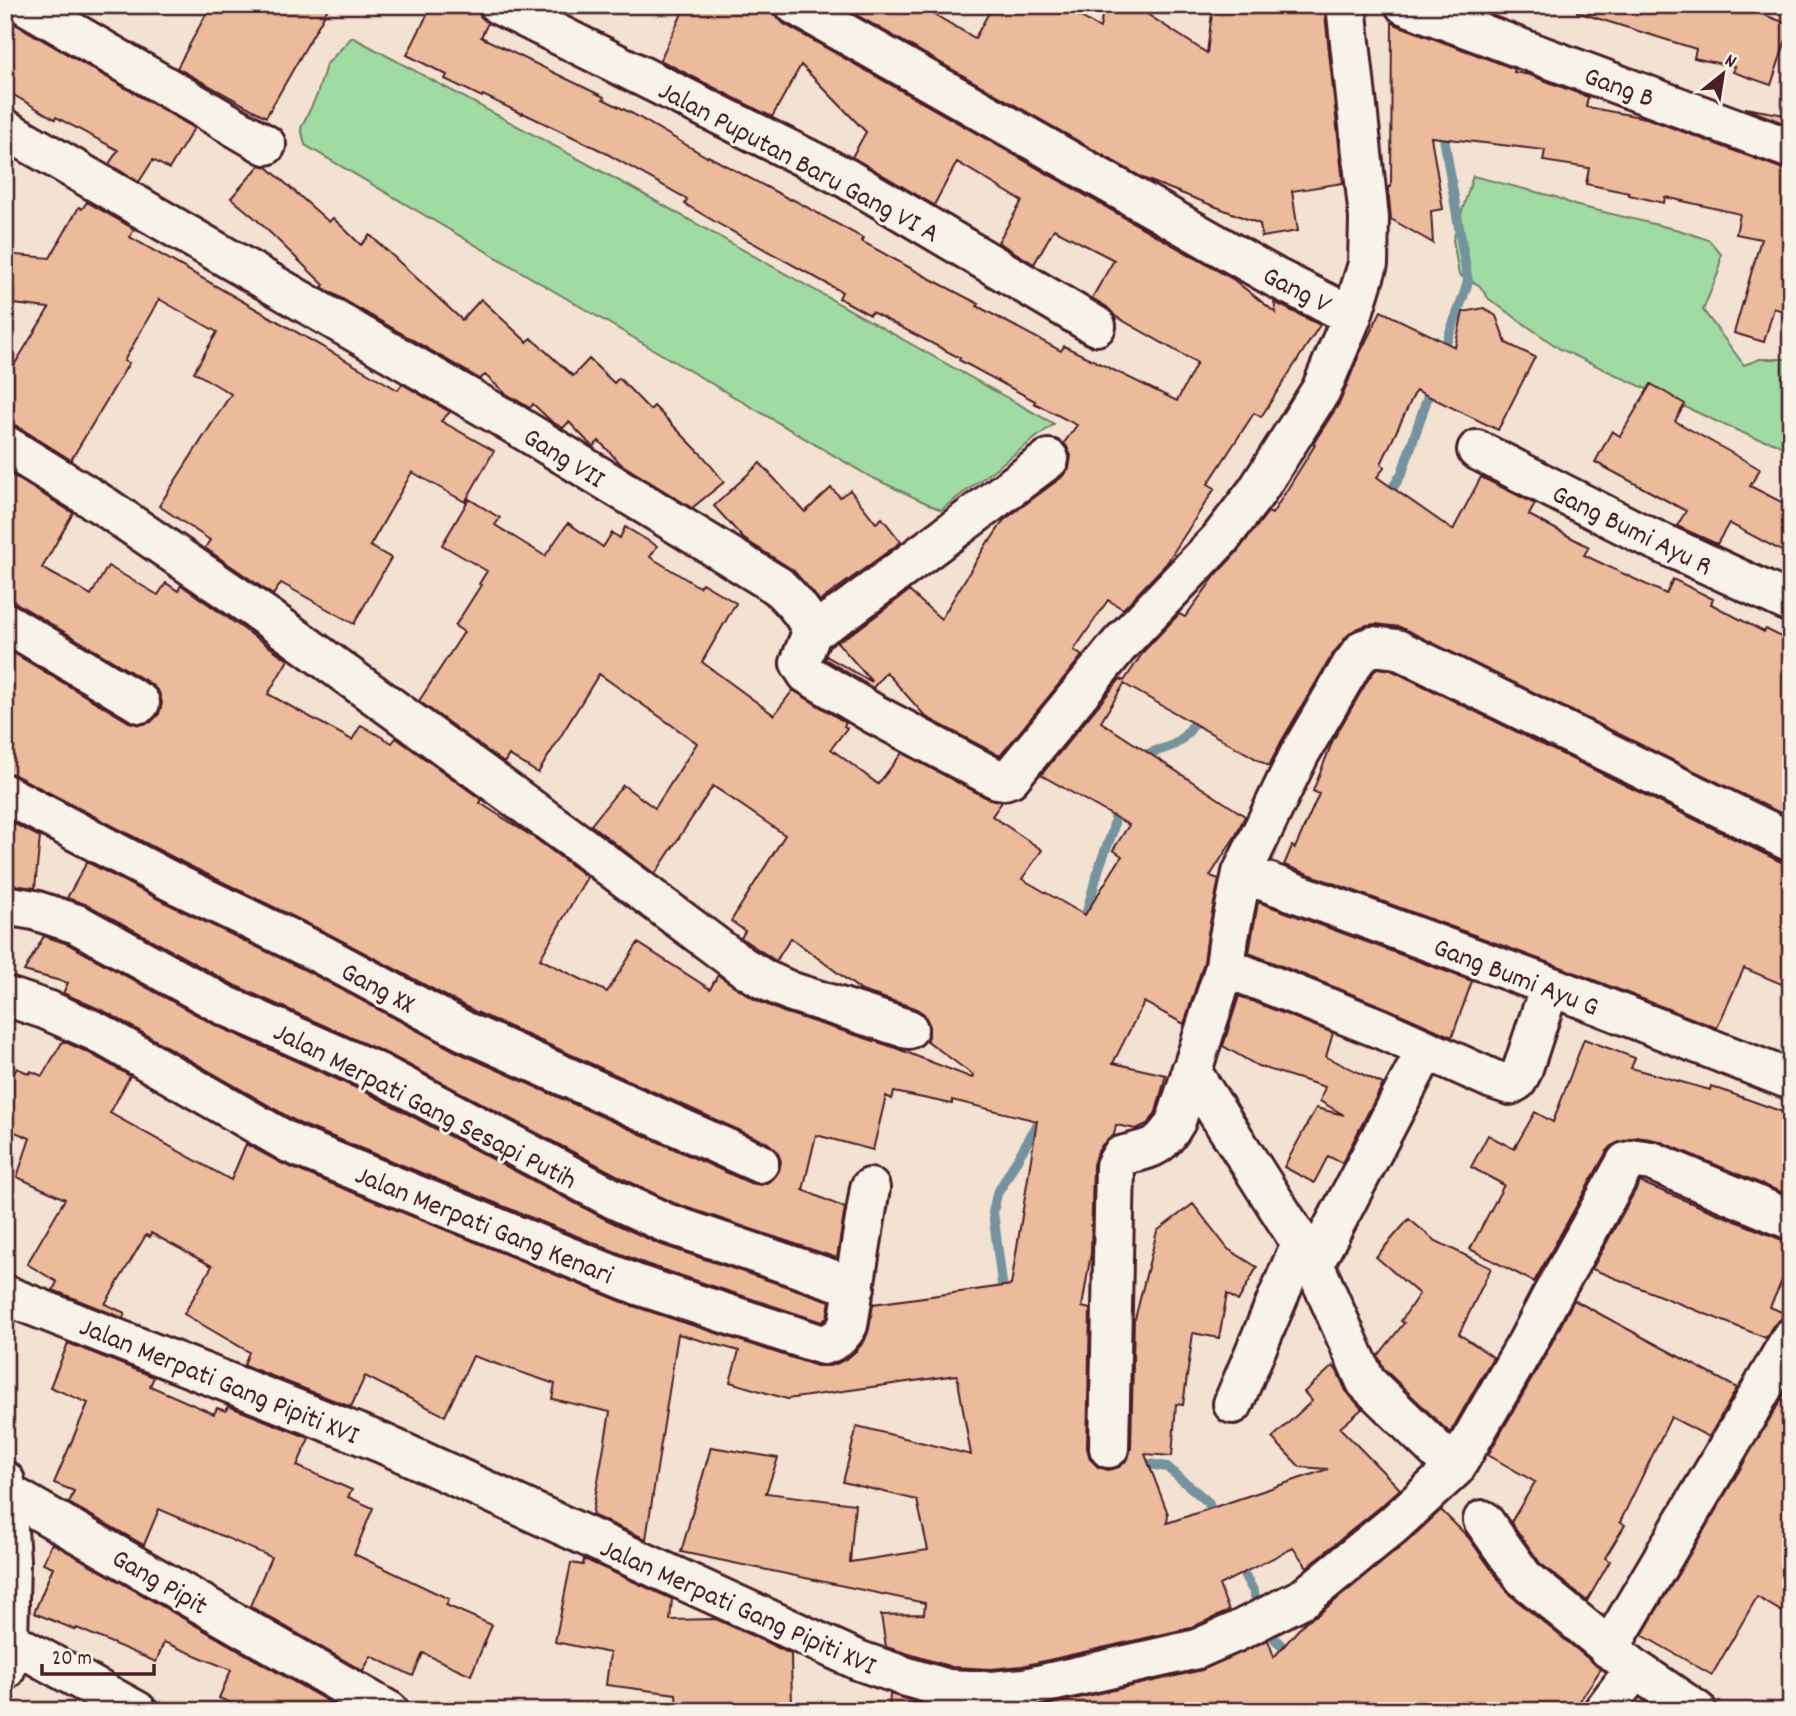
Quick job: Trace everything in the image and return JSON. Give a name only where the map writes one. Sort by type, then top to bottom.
[{"type":"street","points":[[26,5],[266,145]]},
{"type":"street","name":"Jalan Puputan Baru Gang VI A","points":[[499,5],[846,178],[1096,326]]},
{"type":"street","name":"Gang V","points":[[795,5],[1276,278],[1352,316],[1321,390],[1257,491],[1220,539],[1120,644],[1010,778],[997,779],[812,678],[800,663],[813,632]]},
{"type":"street","points":[[1346,5],[1368,218],[1368,264],[1352,316]]},
{"type":"street","name":"Gang B","points":[[1423,12],[1791,149]]},
{"type":"street","name":"Gang VII","points":[[5,129],[514,424],[778,586],[797,604],[813,632]]},
{"type":"street","points":[[5,445],[107,508],[271,620],[765,980],[792,992],[908,1029]]},
{"type":"street","name":"Gang Bumi Ayu R","points":[[1477,450],[1638,532],[1791,603]]},
{"type":"street","points":[[813,632],[844,612],[1049,458]]},
{"type":"street","points":[[5,622],[140,703]]},
{"type":"street","points":[[1109,1448],[1115,1166],[1121,1156],[1158,1145],[1176,1121],[1225,967],[1242,873],[1307,742],[1351,666],[1364,649],[1373,646],[1397,649],[1791,842]]},
{"type":"street","name":"Gang XX","points":[[5,794],[176,884],[319,953],[464,1031],[759,1163]]},
{"type":"street","name":"Gang Bumi Ayu G","points":[[1242,873],[1550,986],[1791,1080]]},
{"type":"street","name":"Jalan Merpati Gang Sesapi Putih","points":[[5,905],[34,910],[77,924],[224,1005],[380,1074],[614,1199],[666,1223],[855,1286]]},
{"type":"street","points":[[1225,967],[1334,1009],[1510,1085],[1517,1081],[1522,1071],[1550,986]]},
{"type":"street","name":"Jalan Merpati Gang Kenari","points":[[5,996],[47,1010],[97,1032],[291,1144],[638,1285],[823,1345],[834,1342],[848,1325],[870,1188]]},
{"type":"street","points":[[1233,1404],[1308,1254],[1426,1050]]},
{"type":"street","points":[[1191,1071],[1308,1254],[1366,1382],[1455,1468]]},
{"type":"street","name":"Jalan Merpati Gang Pipiti XVI","points":[[5,1295],[382,1443],[860,1661],[948,1689],[991,1691],[1025,1688],[1197,1649],[1306,1597],[1393,1525],[1455,1468],[1626,1162],[1637,1159],[1651,1161],[1791,1220]]},
{"type":"street","points":[[1603,1711],[1622,1659],[1743,1422],[1791,1338]]},
{"type":"street","points":[[5,1480],[10,1561],[7,1655],[137,1711]]},
{"type":"street","name":"Gang Pipit","points":[[6,1492],[389,1711]]},
{"type":"street","points":[[1483,1520],[1524,1578],[1622,1659],[1697,1711]]},
{"type":"green space","points":[[352,37],[636,190],[1054,424],[941,510],[869,476],[305,145],[301,128],[317,95],[326,65]]},
{"type":"green space","points":[[1473,176],[1709,240],[1721,254],[1719,271],[1703,310],[1744,365],[1760,359],[1791,359],[1791,452],[1773,442],[1755,438],[1722,424],[1560,349],[1489,299],[1479,285],[1459,275],[1453,240]]},
{"type":"building","points":[[211,5],[330,5],[266,117],[177,68]]},
{"type":"building","points":[[432,5],[477,5],[480,16],[488,23],[481,37],[604,97],[603,99],[707,157],[863,238],[861,241],[1061,351],[1064,346],[1177,401],[1197,363],[1115,316],[1107,307],[1092,298],[1114,260],[1054,229],[1034,264],[998,242],[1022,201],[957,162],[934,205],[852,157],[866,132],[801,65],[772,117],[660,60],[686,5],[757,5],[784,24],[1234,280],[1276,313],[1274,302],[1320,325],[1261,417],[1254,413],[1208,484],[1215,488],[1166,564],[1123,609],[1108,600],[1074,650],[1082,656],[1000,756],[926,717],[886,672],[873,688],[825,659],[826,656],[872,682],[837,642],[909,591],[941,619],[1004,520],[1062,477],[1069,468],[1071,456],[1064,443],[1077,425],[1034,403],[1035,401],[959,360],[960,358],[872,312],[870,315],[839,298],[842,292],[724,227],[685,204],[687,199],[600,150],[445,79],[447,75],[407,55]]},
{"type":"building","points":[[861,5],[918,5],[975,38],[993,5],[1060,5],[1100,28],[1104,5],[1133,5],[1207,53],[1213,5],[1254,5],[1250,14],[1324,5],[1343,183],[1292,191],[1298,231],[1262,237],[1260,224],[1145,179],[855,14]]},
{"type":"building","points":[[1578,5],[1738,5],[1791,25],[1771,85],[1733,72],[1735,67],[1694,58],[1696,49],[1577,12]]},
{"type":"building","points":[[5,10],[15,24],[194,128],[169,169],[153,160],[139,182],[109,164],[118,150],[56,117],[55,119],[5,90]]},
{"type":"building","points":[[1392,22],[1515,69],[1514,72],[1530,75],[1588,97],[1586,107],[1646,118],[1791,170],[1791,314],[1774,308],[1764,342],[1734,333],[1761,239],[1736,234],[1740,214],[1665,197],[1664,203],[1586,184],[1589,168],[1543,161],[1545,150],[1431,137],[1443,209],[1431,211],[1433,243],[1391,219],[1388,187],[1391,187]]},
{"type":"building","points":[[1745,108],[1791,116],[1791,126]]},
{"type":"building","points":[[260,165],[267,167],[329,222],[333,218],[361,245],[370,235],[462,320],[481,299],[527,342],[531,338],[573,376],[589,359],[614,383],[619,378],[650,410],[654,406],[704,457],[724,482],[692,508],[621,464],[599,441],[593,447],[569,422],[563,428],[533,404],[530,408],[505,393],[485,375],[480,379],[322,287],[324,285],[231,198]]},
{"type":"building","points":[[87,202],[134,229],[130,237],[398,390],[402,384],[450,412],[441,421],[494,451],[465,502],[412,472],[370,546],[391,558],[354,624],[281,583],[273,595],[205,548],[210,540],[159,506],[231,394],[194,372],[217,332],[159,299],[124,361],[129,363],[71,460],[17,426],[5,423],[5,380],[49,308],[5,303],[5,254],[50,258],[79,207],[82,209]]},
{"type":"building","points":[[1484,308],[1496,316],[1506,343],[1535,357],[1498,430],[1416,390],[1381,464],[1385,467],[1377,477],[1453,530],[1481,477],[1535,504],[1529,515],[1589,547],[1584,555],[1666,594],[1673,579],[1713,599],[1711,604],[1764,632],[1766,629],[1791,642],[1791,818],[1400,627],[1367,625],[1347,636],[1332,655],[1269,766],[1124,684],[1101,722],[1245,816],[1210,876],[1219,879],[1204,962],[1184,1024],[1144,1002],[1113,1063],[1166,1075],[1156,1112],[1149,1123],[1136,1129],[1116,1125],[1114,1135],[1102,1145],[1093,1165],[1091,1253],[1082,1307],[1090,1309],[1087,1448],[1090,1459],[1098,1467],[1108,1470],[1119,1467],[1128,1459],[1131,1448],[1134,1319],[1157,1231],[1193,1204],[1228,1249],[1257,1267],[1238,1301],[1227,1294],[1219,1338],[1193,1333],[1183,1405],[1176,1404],[1172,1456],[1145,1454],[1168,1514],[1167,1523],[1328,1469],[1300,1467],[1272,1438],[1312,1401],[1304,1392],[1333,1366],[1346,1391],[1362,1409],[1340,1428],[1400,1489],[1307,1567],[1293,1548],[1219,1585],[1229,1611],[1190,1628],[1022,1666],[991,1669],[952,1667],[886,1647],[881,1615],[924,1614],[925,1603],[681,1552],[711,1447],[778,1458],[766,1493],[855,1504],[850,1562],[928,1550],[917,1500],[843,1482],[857,1426],[971,1455],[957,1375],[787,1399],[730,1382],[739,1351],[678,1334],[646,1539],[592,1515],[610,1412],[552,1399],[555,1384],[473,1356],[445,1416],[365,1376],[351,1407],[244,1365],[249,1352],[184,1314],[212,1266],[151,1233],[150,1237],[146,1235],[105,1304],[125,1313],[123,1318],[53,1290],[57,1282],[27,1264],[65,1199],[17,1177],[30,1138],[5,1128],[11,1105],[5,1100],[5,1088],[17,1068],[42,1076],[63,1041],[130,1076],[110,1113],[231,1180],[246,1144],[283,1164],[630,1305],[817,1366],[836,1364],[857,1350],[869,1329],[873,1304],[1011,1285],[1037,1121],[952,1100],[952,1104],[894,1092],[892,1099],[886,1096],[873,1150],[816,1135],[803,1190],[845,1208],[837,1258],[674,1203],[390,1055],[234,985],[88,905],[67,898],[87,862],[309,972],[455,1051],[750,1183],[761,1185],[771,1181],[779,1171],[781,1161],[777,1151],[768,1143],[474,1011],[329,934],[5,772],[5,648],[129,722],[140,725],[151,722],[159,714],[162,703],[159,692],[151,684],[16,603],[5,600],[5,471],[73,513],[42,568],[91,595],[108,566],[158,595],[166,583],[178,591],[181,585],[288,660],[268,694],[352,740],[361,725],[392,743],[396,738],[482,800],[480,803],[536,839],[587,877],[540,959],[607,992],[638,943],[710,989],[718,975],[754,999],[783,1012],[893,1047],[972,1078],[973,1075],[926,1040],[929,1024],[924,1014],[915,1008],[862,991],[791,938],[776,961],[741,938],[745,931],[731,921],[785,835],[713,786],[655,874],[591,825],[623,785],[655,808],[697,743],[599,674],[538,773],[509,755],[504,763],[419,701],[464,632],[455,626],[487,571],[442,545],[469,499],[500,518],[495,525],[545,556],[568,523],[603,547],[612,533],[620,538],[625,527],[657,546],[650,557],[699,587],[702,583],[736,603],[702,662],[774,715],[793,690],[846,723],[844,726],[847,728],[831,749],[878,784],[902,753],[987,798],[1002,802],[992,816],[1042,850],[1022,879],[1085,915],[1122,856],[1113,850],[1129,825],[1041,775],[1120,679],[1124,681],[1144,651],[1179,614],[1185,617],[1268,512],[1272,514],[1340,402],[1381,311],[1455,347],[1463,312]]},
{"type":"building","points":[[1651,384],[1685,404],[1675,421],[1760,469],[1750,486],[1791,507],[1791,556],[1729,523],[1717,544],[1677,526],[1686,511],[1595,462],[1612,431],[1620,436]]},
{"type":"building","points":[[760,463],[805,512],[831,488],[840,497],[850,490],[876,523],[882,518],[901,542],[820,601],[793,570],[744,539],[714,506]]},
{"type":"building","points":[[1377,668],[1391,670],[1781,862],[1791,864],[1791,988],[1744,968],[1717,1028],[1284,865],[1292,846],[1295,848],[1319,794],[1313,791],[1333,740]]},
{"type":"building","points":[[5,819],[40,837],[35,888],[5,884]]},
{"type":"building","points":[[1258,902],[1472,981],[1452,1037],[1249,953]]},
{"type":"building","points":[[44,936],[68,944],[215,1025],[370,1094],[605,1219],[659,1244],[830,1301],[827,1317],[822,1322],[646,1264],[301,1124],[108,1013],[63,993],[68,983],[24,971]]},
{"type":"building","points":[[1239,996],[1333,1033],[1326,1057],[1383,1084],[1342,1163],[1328,1156],[1314,1183],[1284,1167],[1316,1108],[1344,1115],[1320,1101],[1325,1087],[1258,1066],[1223,1046]]},
{"type":"building","points":[[1584,1039],[1635,1058],[1631,1068],[1710,1090],[1711,1086],[1791,1115],[1791,1196],[1659,1141],[1632,1138],[1613,1145],[1607,1151],[1534,1282],[1470,1249],[1504,1185],[1471,1167],[1488,1135],[1514,1149],[1535,1112],[1553,1122]]},
{"type":"building","points":[[1640,1182],[1782,1240],[1791,1241],[1791,1261],[1770,1307],[1784,1313],[1766,1338],[1592,1269]]},
{"type":"building","points":[[1409,1219],[1434,1240],[1491,1268],[1459,1334],[1493,1357],[1450,1433],[1384,1369],[1378,1356],[1404,1323],[1401,1321],[1419,1294],[1376,1257]]},
{"type":"building","points":[[1574,1300],[1737,1388],[1709,1437],[1671,1417],[1620,1522],[1625,1525],[1605,1558],[1610,1561],[1587,1601],[1540,1563],[1511,1522],[1535,1482],[1488,1455]]},
{"type":"building","points":[[68,1343],[154,1377],[150,1386],[214,1414],[217,1408],[226,1411],[228,1406],[309,1438],[297,1466],[352,1490],[348,1497],[373,1508],[354,1554],[449,1599],[446,1605],[492,1625],[471,1675],[423,1653],[413,1676],[371,1656],[363,1671],[250,1606],[271,1557],[159,1509],[144,1545],[69,1503],[74,1491],[54,1483],[88,1403],[50,1387]]},
{"type":"building","points":[[1791,1383],[1791,1617],[1757,1597],[1712,1675],[1642,1635]]},
{"type":"building","points":[[1441,1510],[1468,1537],[1510,1595],[1601,1669],[1573,1711],[1016,1711],[1202,1670],[1268,1640],[1274,1657],[1306,1621],[1319,1614],[1407,1542]]},
{"type":"building","points":[[52,1543],[341,1709],[340,1711],[249,1711],[219,1698],[231,1670],[164,1642],[156,1662],[77,1628],[76,1630],[34,1613],[53,1567],[43,1563]]},
{"type":"building","points":[[584,1559],[672,1599],[670,1620],[716,1619],[791,1654],[792,1711],[677,1711],[676,1694],[606,1685],[610,1653],[555,1642],[571,1563],[583,1565]]},
{"type":"building","points":[[890,1694],[925,1705],[925,1711],[889,1711]]},
{"type":"waterway","points":[[1442,126],[1468,281],[1442,355]]},
{"type":"waterway","points":[[1386,499],[1402,473],[1432,384]]},
{"type":"waterway","points":[[1139,762],[1146,755],[1179,741],[1201,713]]},
{"type":"waterway","points":[[1083,926],[1099,867],[1112,833],[1118,803]]},
{"type":"waterway","points":[[999,1299],[1002,1283],[993,1212],[997,1194],[1043,1115]]},
{"type":"waterway","points":[[1076,1452],[1167,1467],[1208,1502],[1215,1520]]},
{"type":"waterway","points":[[1237,1562],[1254,1592],[1261,1618],[1291,1656]]}]
